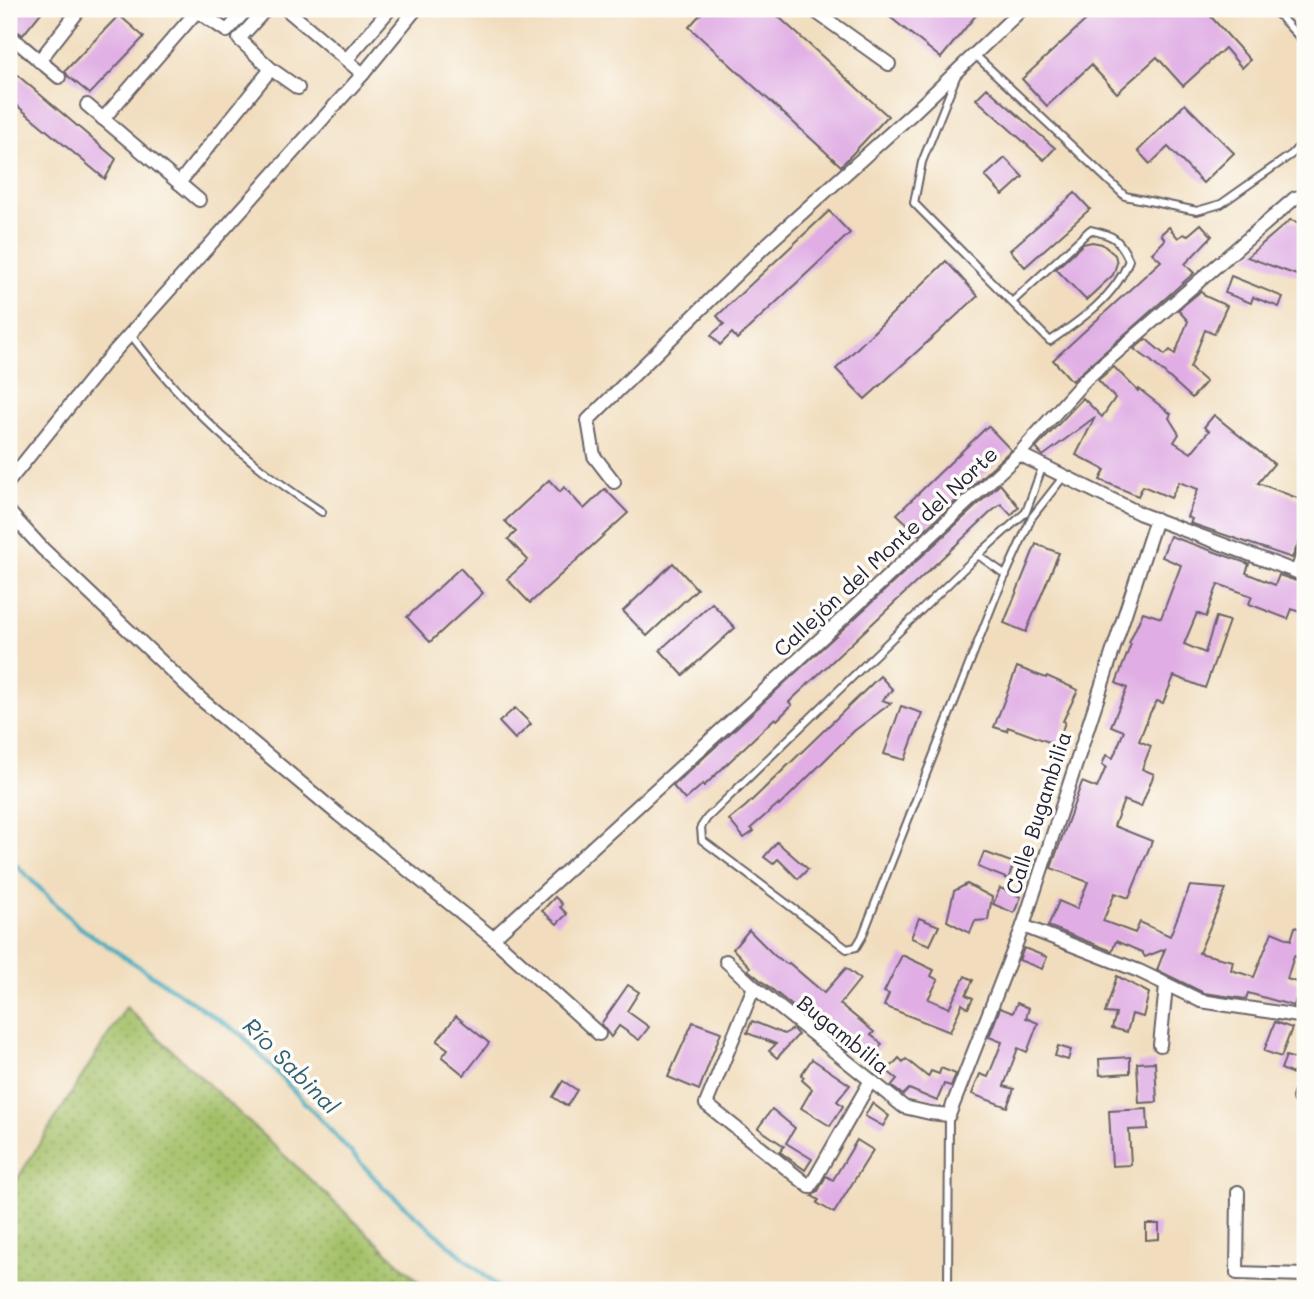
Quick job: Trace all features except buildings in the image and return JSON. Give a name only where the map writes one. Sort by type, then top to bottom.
[{"type":"street","points":[[39,61],[80,9]]},
{"type":"street","points":[[103,119],[196,10],[227,31],[247,9]]},
{"type":"street","points":[[266,9],[239,39],[271,69],[298,88]]},
{"type":"street","points":[[286,9],[363,74]]},
{"type":"street","points":[[347,59],[390,9]]},
{"type":"street","points":[[9,481],[130,333],[363,74],[416,9]]},
{"type":"street","points":[[812,9],[889,64]]},
{"type":"street","points":[[614,482],[594,456],[588,420],[763,248],[839,181],[1022,9]]},
{"type":"street","points":[[9,35],[59,77]]},
{"type":"street","points":[[179,183],[271,69]]},
{"type":"street","points":[[87,105],[199,200]]},
{"type":"street","name":"Callejón del Monte del Norte","points":[[493,938],[797,661],[1019,453],[1086,379],[1295,198],[1305,196]]},
{"type":"street","points":[[1019,453],[1156,519],[1301,574],[1305,548]]},
{"type":"street","points":[[9,512],[43,549],[203,701],[338,815],[493,938],[599,1034]]},
{"type":"street","name":"Calle Bugambilia","points":[[949,1115],[1023,926],[1156,519]]},
{"type":"street","points":[[1023,926],[1139,971],[1201,1001],[1305,1017]]},
{"type":"street","name":"Bugambilia","points":[[726,961],[754,987],[904,1107],[949,1115]]},
{"type":"street","points":[[1160,1045],[1166,986]]},
{"type":"street","points":[[754,987],[706,1104],[810,1187],[870,1082]]},
{"type":"street","points":[[1302,1100],[1305,1080]]},
{"type":"street","points":[[1238,1192],[1237,1273],[1305,1275]]},
{"type":"lane","points":[[1245,9],[1248,12],[1252,9]]},
{"type":"lane","points":[[1273,9],[1305,43]]},
{"type":"lane","points":[[974,54],[1125,196],[1197,211],[1222,204],[1292,154],[1305,140]]},
{"type":"lane","points":[[959,69],[922,162],[914,203],[1050,341],[1104,298],[1124,275],[1129,260],[1122,246],[1111,234],[1090,230],[1012,302]]},
{"type":"lane","points":[[130,333],[160,374],[229,444],[277,483],[322,512]]},
{"type":"lane","points":[[1043,465],[1029,514],[1006,575],[862,937],[856,947],[847,949],[702,840],[701,827],[707,818],[978,555],[1029,514],[1063,476]]},
{"type":"lane","points":[[978,555],[1006,575]]},
{"type":"lane","points":[[948,1290],[949,1115]]},
{"type":"green space","points":[[126,1007],[428,1290],[9,1290],[9,1192]]},
{"type":"waterway","name":"Río Sabinal","points":[[9,858],[78,926],[242,1035],[384,1188],[501,1290]]}]
